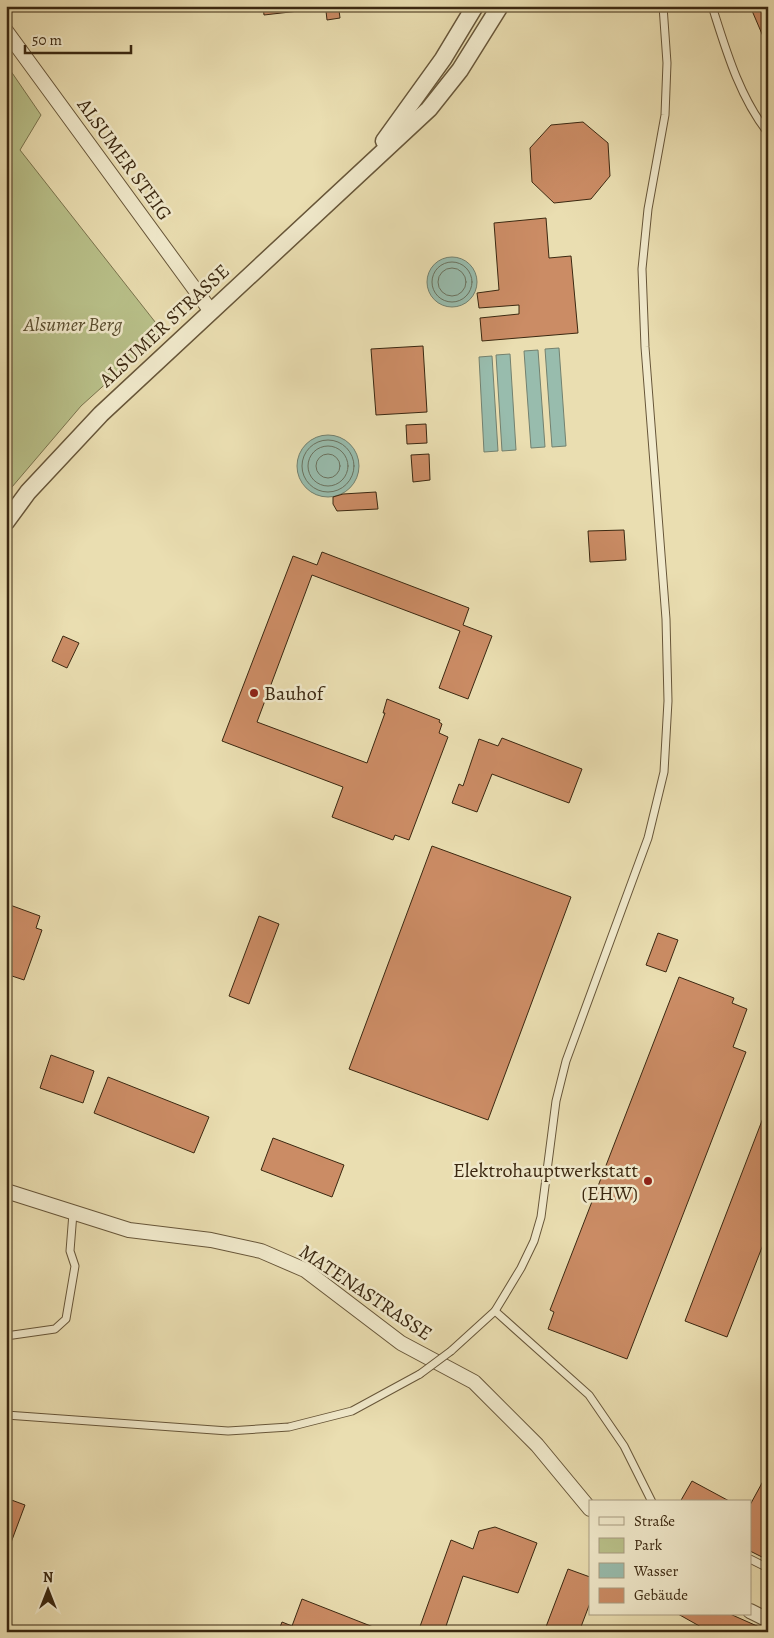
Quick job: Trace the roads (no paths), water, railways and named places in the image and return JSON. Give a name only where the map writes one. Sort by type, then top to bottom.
[{"type":"street","name":"ALSUMER STRASSE","points":[[6,522],[28,492],[101,414],[210,310],[429,109],[460,70],[500,6]]},
{"type":"street","name":"ALSUMER STRASSE","points":[[363,170],[443,59],[470,13]]},
{"type":"street","name":"ALSUMER STEIG","points":[[6,31],[210,310]]},
{"type":"street","name":"MATENASTRASSE","points":[[6,1191],[129,1230],[211,1240],[261,1251],[304,1270],[401,1343],[474,1382],[537,1445],[589,1508]]},
{"type":"street","points":[[752,1612],[768,1620]]},
{"type":"lane","points":[[6,1416],[228,1431],[289,1427],[352,1410],[420,1374],[451,1351],[495,1311],[521,1268],[534,1241],[541,1217],[556,1101],[566,1061],[648,838],[664,772],[668,701],[666,619],[645,346],[642,269],[648,209],[665,115],[667,63],[663,6]]},
{"type":"lane","points":[[712,6],[734,73],[759,122],[768,133]]},
{"type":"lane","points":[[6,1336],[55,1330],[66,1320],[75,1266],[70,1251],[73,1213]]},
{"type":"lane","points":[[495,1311],[589,1395],[624,1446],[651,1500]]},
{"type":"lane","points":[[752,1560],[768,1568]]},
{"type":"water","points":[[452,257],[462,259],[470,264],[475,272],[477,282],[475,292],[470,300],[462,305],[452,307],[442,305],[434,300],[429,292],[427,282],[429,272],[434,264],[442,259]]},
{"type":"water","points":[[559,348],[566,446],[552,447],[545,349]]},
{"type":"water","points":[[538,350],[545,447],[531,448],[524,351]]},
{"type":"water","points":[[510,354],[516,450],[502,451],[496,355]]},
{"type":"water","points":[[492,356],[498,451],[484,452],[479,357]]},
{"type":"water","points":[[328,435],[340,437],[350,444],[357,454],[359,466],[357,478],[350,488],[340,495],[328,497],[316,495],[306,488],[299,478],[297,466],[299,454],[306,444],[316,437]]},
{"type":"place","name":"Bauhof","points":[[254,693]]},
{"type":"place","name":"Elektrohauptwerkstatt (EHW)","points":[[648,1181]]},
{"type":"park label","name":"Alsumer Berg","points":[[73,324]]}]
